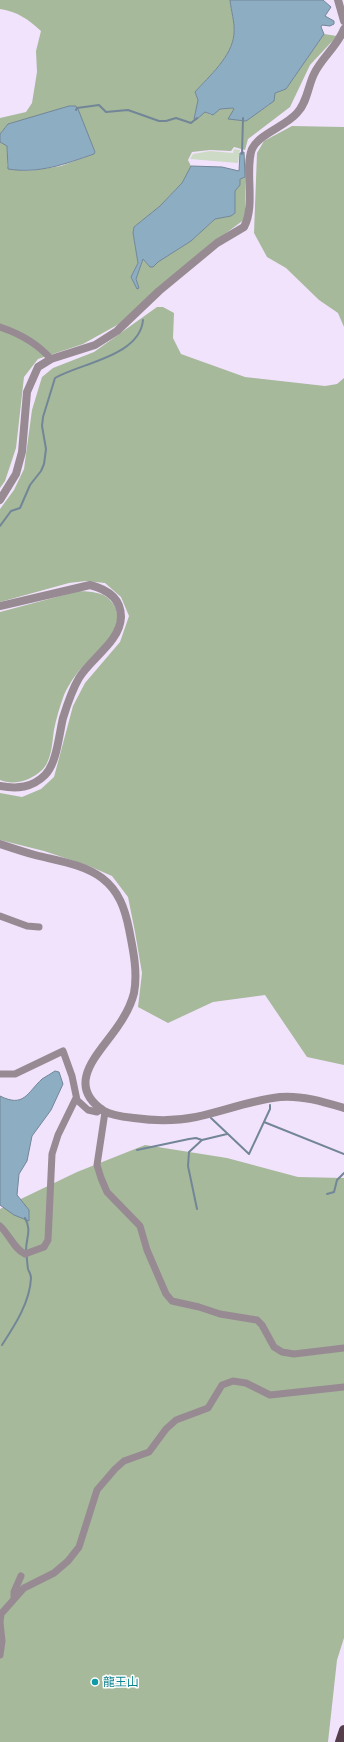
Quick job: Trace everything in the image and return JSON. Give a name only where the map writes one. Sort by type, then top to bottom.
[{"type":"main road","points":[[340,1742],[344,1730]]},
{"type":"street","points":[[338,0],[344,21]]},
{"type":"street","points":[[0,500],[16,474],[22,452],[27,392],[38,367],[52,359],[95,345],[117,331],[159,291],[211,248],[244,227],[248,213],[252,150],[261,139],[291,120],[299,112],[313,75],[339,42],[344,29]]},
{"type":"street","points":[[0,327],[18,333],[40,346],[52,359]]},
{"type":"street","points":[[0,606],[90,585],[104,588],[116,599],[121,614],[120,624],[116,634],[79,678],[64,717],[56,754],[46,775],[30,786],[13,788],[0,786]]},
{"type":"street","points":[[0,844],[90,870],[114,888],[122,902],[132,944],[135,981],[134,993],[128,1009],[118,1026],[91,1061],[86,1071],[86,1086],[90,1099],[103,1110],[124,1117],[174,1120],[195,1117],[255,1101],[282,1097],[303,1098],[344,1108]]},
{"type":"street","points":[[0,916],[26,926],[39,927]]},
{"type":"street","points":[[0,1074],[15,1074],[63,1051],[72,1076],[76,1098],[88,1110],[97,1112],[103,1110]]},
{"type":"street","points":[[0,1226],[7,1233],[20,1252],[25,1254],[44,1247],[48,1240],[52,1154],[58,1135],[76,1098]]},
{"type":"street","points":[[103,1110],[97,1165],[101,1178],[107,1192],[140,1226],[147,1250],[166,1294],[172,1301],[199,1307],[220,1314],[257,1320],[262,1325],[274,1347],[282,1352],[294,1354],[344,1348]]},
{"type":"street","points":[[0,1655],[2,1641],[0,1622],[1,1614],[24,1588],[54,1573],[68,1561],[79,1547],[97,1490],[124,1461],[149,1452],[166,1429],[176,1420],[208,1408],[222,1385],[233,1381],[246,1383],[270,1395],[344,1387]]},
{"type":"street","points":[[14,1599],[14,1592],[21,1576]]},
{"type":"green space","points":[[0,0],[230,0],[234,25],[232,42],[229,51],[219,66],[195,92],[198,100],[194,119],[205,112],[211,115],[220,109],[233,108],[245,121],[269,105],[275,93],[286,89],[324,34],[337,36],[310,65],[290,107],[248,139],[245,150],[234,147],[231,151],[210,150],[192,152],[188,160],[191,166],[182,183],[160,206],[134,227],[133,233],[138,263],[131,277],[137,288],[139,288],[136,279],[143,259],[150,267],[153,267],[158,262],[191,241],[215,219],[231,216],[235,206],[235,191],[240,179],[245,177],[245,219],[202,251],[119,324],[83,344],[38,359],[24,377],[16,448],[5,481],[0,488],[0,142],[7,146],[7,166],[24,171],[61,166],[94,154],[95,152],[76,106],[8,124],[0,134],[0,118],[26,112],[32,103],[37,72],[36,51],[41,31],[22,17],[12,12],[0,9]]},
{"type":"green space","points":[[292,126],[344,127],[344,327],[338,313],[319,300],[286,268],[267,257],[254,233],[257,153],[264,141]]},
{"type":"green space","points":[[234,149],[240,150],[238,163],[190,159],[193,154],[210,151],[233,153]]},
{"type":"green space","points":[[157,307],[163,307],[174,313],[173,338],[181,354],[245,377],[325,386],[337,384],[344,378],[344,1065],[307,1057],[265,995],[213,1002],[168,1023],[138,1007],[142,973],[135,932],[128,897],[112,876],[89,866],[44,851],[0,840],[0,793],[22,797],[41,789],[54,777],[73,706],[85,683],[120,642],[129,616],[121,597],[105,583],[86,581],[69,583],[0,602],[0,509],[14,490],[24,469],[32,410],[42,377],[53,368],[94,352]]},
{"type":"green space","points":[[79,591],[103,595],[111,601],[117,614],[113,633],[100,650],[78,672],[67,689],[57,717],[48,761],[42,770],[33,777],[22,781],[5,782],[0,780],[0,612]]},
{"type":"green space","points":[[145,1145],[227,1158],[298,1177],[344,1178],[344,1638],[337,1660],[328,1742],[0,1742],[0,1209],[77,1172]]},
{"type":"water","points":[[230,0],[323,0],[331,7],[325,16],[334,21],[334,24],[330,26],[322,25],[321,27],[324,34],[286,89],[275,93],[274,101],[249,119],[246,121],[228,119],[234,109],[233,108],[220,109],[213,115],[205,112],[196,120],[194,119],[198,100],[195,92],[219,66],[229,51],[232,42],[234,25]]},
{"type":"water","points":[[69,106],[76,106],[78,109],[95,152],[94,154],[41,169],[8,169],[7,146],[0,142],[0,134],[8,124]]},
{"type":"water","points":[[244,152],[245,177],[240,179],[240,185],[235,191],[235,213],[231,216],[215,219],[191,241],[158,262],[153,267],[150,267],[143,259],[136,279],[139,288],[137,289],[131,277],[138,263],[133,233],[134,227],[160,206],[182,183],[191,166],[222,167],[239,171],[240,153]]},
{"type":"water","points":[[55,1071],[59,1072],[63,1084],[51,1110],[32,1136],[27,1161],[19,1174],[17,1195],[29,1210],[29,1221],[14,1215],[0,1205],[0,1096],[8,1099],[20,1100],[42,1079]]},
{"type":"waterway","points":[[76,110],[77,108],[99,105],[106,112],[128,110],[159,121],[166,121],[176,118],[191,123],[197,118]]},
{"type":"waterway","points":[[242,154],[243,118]]},
{"type":"waterway","points":[[0,526],[11,511],[20,508],[30,485],[41,471],[44,464],[46,449],[42,426],[43,417],[55,378],[108,357],[121,350],[132,342],[139,332],[143,320]]},
{"type":"waterway","points":[[211,1118],[249,1154],[270,1109],[270,1105]]},
{"type":"waterway","points":[[264,1122],[344,1154]]},
{"type":"waterway","points":[[197,1209],[188,1166],[189,1152],[202,1140],[227,1134]]},
{"type":"waterway","points":[[137,1150],[189,1139],[196,1138],[202,1140]]},
{"type":"waterway","points":[[327,1194],[334,1192],[337,1180],[344,1173]]},
{"type":"waterway","points":[[2,1345],[21,1313],[30,1287],[31,1277],[28,1269],[26,1251],[28,1227],[25,1218]]},
{"type":"place","name":"龍王山","points":[[95,1682]]}]
